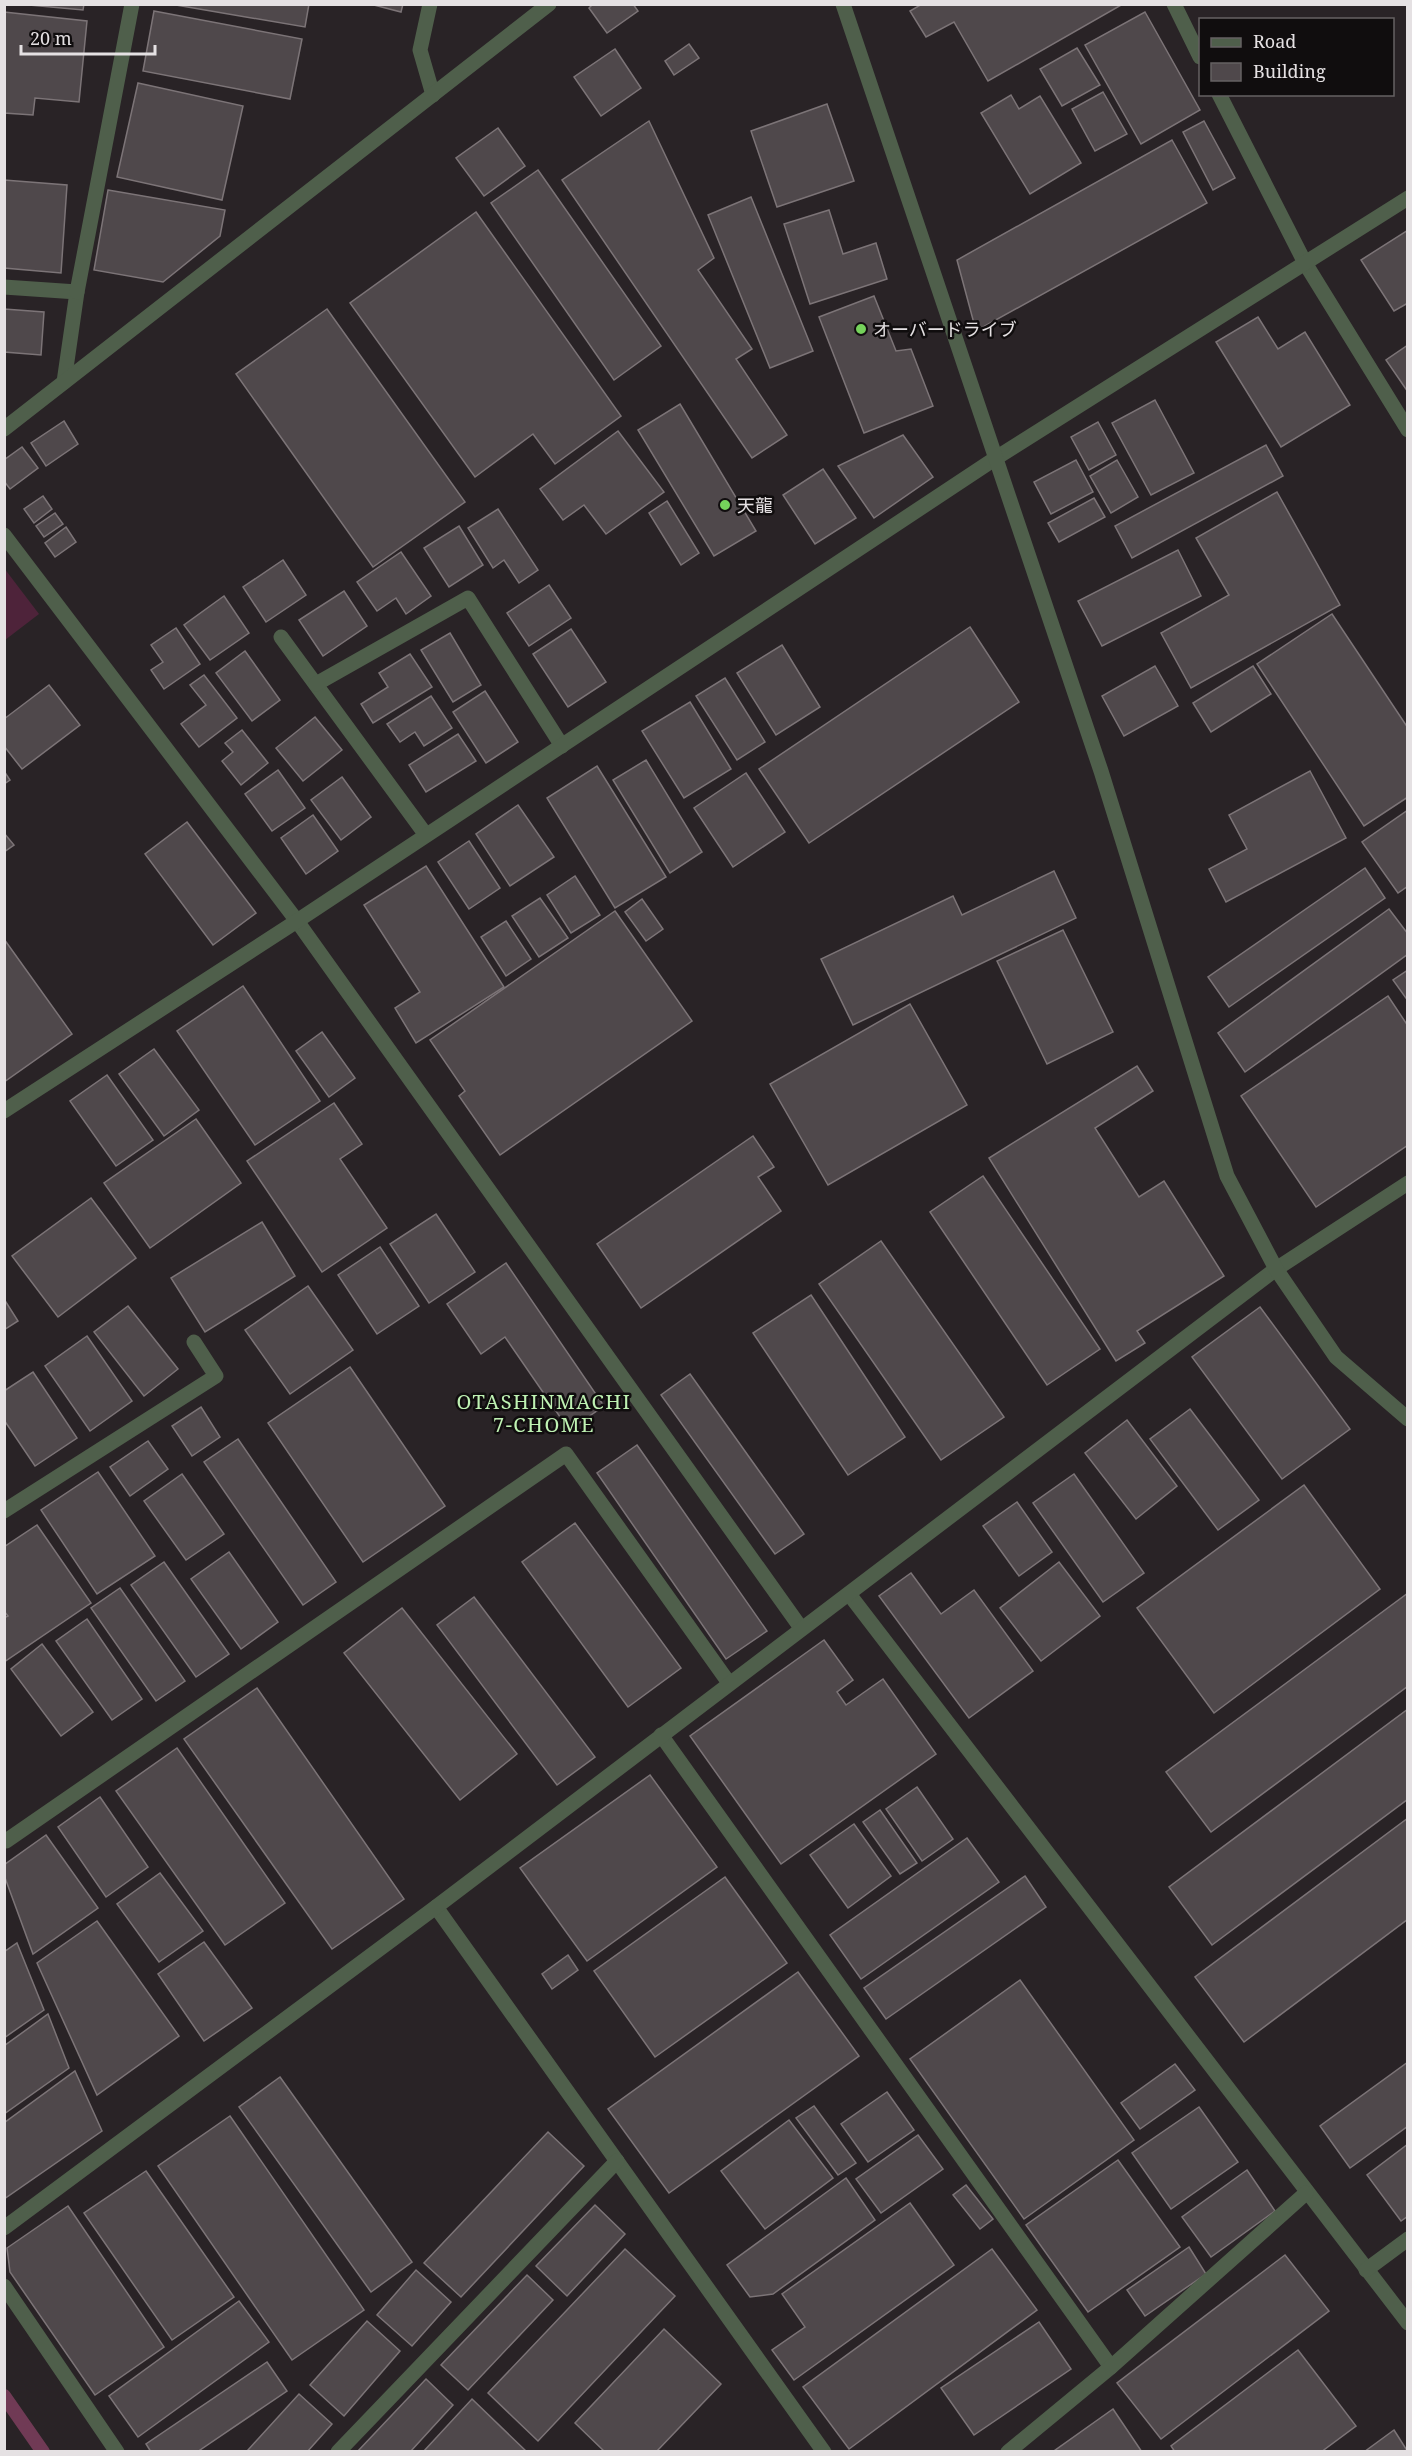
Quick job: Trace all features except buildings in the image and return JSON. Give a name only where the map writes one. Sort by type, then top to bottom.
[{"type":"street","points":[[64,382],[77,292],[132,4]]},
{"type":"street","points":[[430,4],[420,50],[433,95]]},
{"type":"street","points":[[4,429],[549,4]]},
{"type":"street","points":[[843,4],[1101,771],[1227,1176],[1276,1269],[1336,1357],[1407,1419]]},
{"type":"street","points":[[1174,4],[1199,55]]},
{"type":"street","points":[[1221,96],[1305,263],[1407,430]]},
{"type":"street","points":[[4,1111],[297,921],[996,458],[1407,198]]},
{"type":"street","points":[[4,287],[77,292]]},
{"type":"street","points":[[4,535],[297,921],[801,1628]]},
{"type":"street","points":[[316,684],[468,598],[562,746]]},
{"type":"street","points":[[281,637],[426,835]]},
{"type":"street","points":[[4,2228],[436,1907],[1276,1269],[1407,1183]]},
{"type":"street","points":[[4,1511],[216,1376],[194,1342]]},
{"type":"street","points":[[4,1839],[6,1841],[566,1454],[729,1683]]},
{"type":"street","points":[[849,1594],[1407,2323]]},
{"type":"street","points":[[661,1735],[1111,2367]]},
{"type":"street","points":[[436,1907],[824,2451]]},
{"type":"street","points":[[338,2451],[617,2161]]},
{"type":"street","points":[[1008,2451],[1111,2367],[1306,2193]]},
{"type":"street","points":[[1366,2270],[1407,2239]]},
{"type":"street","points":[[4,2286],[117,2451]]},
{"type":"shaded area","points":[[4,568],[39,614],[5,640],[4,640]]},
{"type":"waterway","points":[[4,2396],[43,2452]]},
{"type":"place","name":"オーバードライブ","points":[[861,329]]},
{"type":"place","name":"天龍","points":[[725,505]]},
{"type":"district","name":"OTASHINMACHI 7-CHOME","points":[[544,1412]]}]
